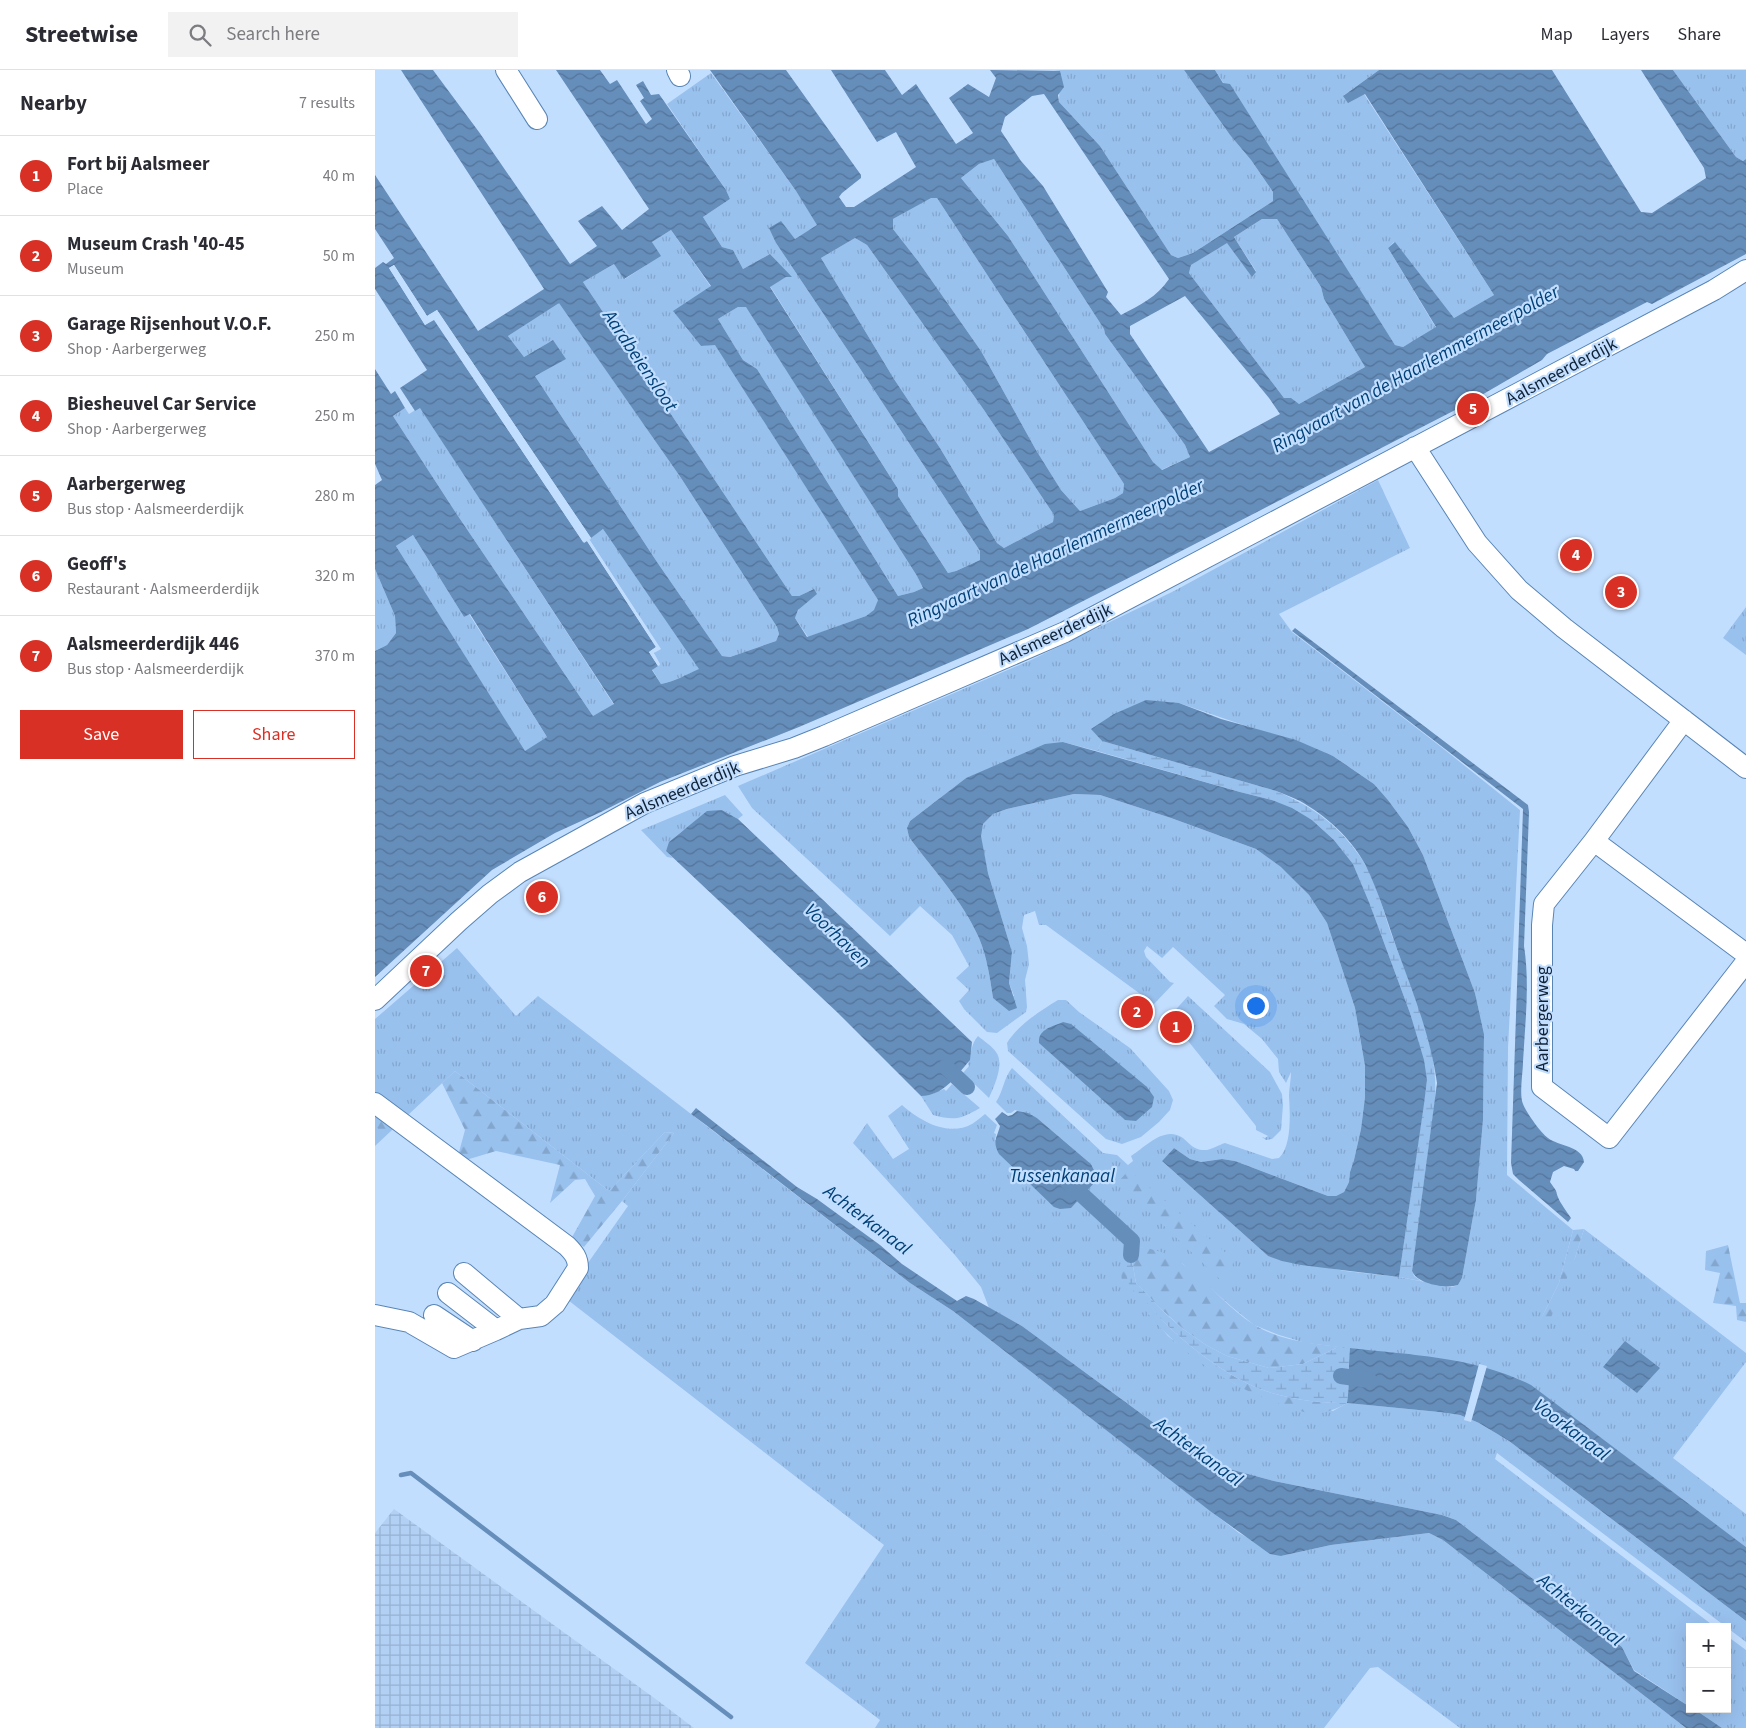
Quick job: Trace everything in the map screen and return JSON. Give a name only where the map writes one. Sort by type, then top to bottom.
[{"type":"street","points":[[506,70],[537,119]]},
{"type":"street","name":"Aalsmeerderdijk","points":[[375,1000],[490,894],[512,878],[628,812],[698,780],[824,736],[1065,632],[1697,299],[1746,270]]},
{"type":"street","points":[[1415,447],[1472,536],[1519,590],[1564,628],[1746,768]]},
{"type":"street","name":"Aarbergerweg","points":[[1684,720],[1594,841],[1544,904],[1542,924],[1542,1087],[1609,1138],[1746,962]]},
{"type":"street","points":[[1594,841],[1746,954]]},
{"type":"street","points":[[375,1103],[567,1246],[575,1254],[578,1261],[578,1268],[574,1277],[555,1304],[541,1316],[519,1319],[457,1348],[451,1347],[409,1322],[375,1315]]},
{"type":"street","points":[[464,1273],[519,1319]]},
{"type":"street","points":[[448,1294],[496,1330]]},
{"type":"street","points":[[434,1316],[473,1341]]},
{"type":"shaded area","points":[[394,1509],[694,1728],[375,1728],[375,1533]]},
{"type":"green space","points":[[1054,70],[1184,70],[1273,192],[1273,201],[1193,253],[1178,258],[1171,255],[1100,146],[1059,102],[1060,71]]},
{"type":"green space","points":[[1215,70],[1379,70],[1344,95],[1364,94],[1494,295],[1454,318],[1394,242],[1388,248],[1436,328],[1403,347],[1395,345]]},
{"type":"green space","points":[[1673,70],[1746,70],[1746,159],[1743,161],[1736,157]]},
{"type":"green space","points":[[711,73],[796,191],[818,225],[795,239],[781,222],[775,239],[776,243],[980,551],[980,560],[948,573],[898,496],[898,489],[770,286],[786,277],[791,277],[770,254],[743,269],[733,250],[722,247],[703,217],[730,199],[726,190],[667,104]]},
{"type":"green space","points":[[994,159],[1104,329],[1105,334],[1185,445],[1190,457],[1161,470],[1153,462],[1008,236],[961,178],[979,164]]},
{"type":"green space","points":[[931,197],[937,198],[1124,484],[1123,493],[1115,498],[1080,511],[1061,490],[1036,450],[981,351],[918,261],[893,229],[893,219]]},
{"type":"green space","points":[[1262,219],[1277,219],[1321,287],[1324,299],[1365,367],[1299,404],[1284,398],[1189,273],[1191,265],[1227,242],[1252,276],[1256,271],[1234,237]]},
{"type":"green space","points":[[671,230],[711,287],[674,312],[701,346],[715,344],[878,600],[875,610],[866,616],[808,637],[795,618],[814,589],[799,596],[792,596],[583,282],[614,264],[625,279],[660,256],[652,242]]},
{"type":"green space","points":[[855,238],[867,245],[984,410],[1054,515],[1053,522],[1004,548],[997,543],[821,258]]},
{"type":"green space","points":[[559,302],[681,478],[777,627],[779,634],[776,641],[730,657],[722,656],[657,562],[535,376],[553,340],[524,357],[508,336]]},
{"type":"green space","points":[[746,306],[923,588],[898,596],[757,369],[743,360],[718,319],[738,307]]},
{"type":"green space","points":[[420,407],[614,705],[593,716],[393,416],[405,408],[409,414]]},
{"type":"green space","points":[[1378,480],[1410,548],[1279,614],[1292,632],[1520,810],[1508,1048],[1507,1175],[1573,1230],[1559,1283],[1540,1321],[1575,1258],[1584,1229],[1746,1353],[1746,1362],[1673,1458],[1746,1514],[1746,1547],[1531,1386],[1516,1378],[1454,1361],[1306,1343],[1279,1335],[1254,1325],[1183,1264],[1141,1247],[1128,1256],[1122,1280],[1168,1336],[1206,1366],[1235,1384],[1333,1411],[1347,1403],[1460,1415],[1479,1423],[1509,1441],[1746,1621],[1746,1642],[1731,1631],[1731,1623],[1721,1623],[1497,1453],[1495,1459],[1710,1623],[1686,1623],[1686,1704],[1634,1670],[1622,1647],[1456,1520],[1442,1515],[1274,1481],[1226,1468],[1192,1451],[1022,1326],[989,1308],[981,1287],[954,1254],[853,1143],[867,1123],[893,1159],[909,1149],[888,1116],[902,1105],[917,1117],[944,1128],[953,1129],[963,1128],[972,1124],[985,1114],[997,1125],[994,1133],[996,1134],[995,1140],[1094,1170],[1091,1164],[1037,1118],[1015,1110],[1007,1113],[996,1102],[1012,1068],[1103,1153],[1117,1155],[1128,1165],[1133,1161],[1131,1156],[1149,1142],[1169,1134],[1183,1138],[1200,1150],[1208,1150],[1225,1143],[1272,1159],[1279,1158],[1286,1146],[1289,1129],[1291,1072],[1286,1083],[1279,1072],[1278,1059],[1262,1039],[1244,1024],[1227,1019],[1214,1006],[1225,995],[1173,947],[1162,958],[1147,946],[1144,951],[1146,957],[1170,982],[1174,983],[1154,1004],[1046,925],[1039,925],[1035,911],[1024,915],[1022,928],[1029,964],[1025,980],[1026,1012],[997,1033],[987,1032],[964,1009],[959,1001],[969,990],[956,978],[969,966],[952,935],[920,906],[890,936],[752,808],[738,786],[1031,660],[1174,591]],"holes":[[[1179,703],[1333,756],[1374,784],[1408,827],[1423,855],[1475,993],[1484,1034],[1483,1120],[1476,1200],[1462,1278],[1458,1285],[1452,1287],[1399,1277],[1345,1271],[1268,1256],[1162,1161],[1174,1148],[1190,1159],[1201,1162],[1222,1159],[1235,1161],[1328,1196],[1336,1196],[1344,1192],[1349,1182],[1361,1129],[1365,1097],[1365,1066],[1355,1008],[1327,923],[1309,895],[1282,867],[1256,849],[1100,795],[1074,794],[993,814],[983,824],[980,836],[988,873],[1012,952],[1009,983],[1014,996],[993,998],[984,953],[972,924],[956,898],[909,837],[907,828],[910,821],[966,778],[1063,742],[1097,751],[1102,741],[1092,729]]]},
{"type":"green space","points":[[603,529],[700,669],[676,680],[661,684],[652,669],[660,664],[654,653],[661,649],[589,539]]},
{"type":"green space","points":[[413,535],[464,617],[469,614],[547,737],[525,752],[396,546]]},
{"type":"green space","points":[[375,569],[395,616],[396,633],[387,645],[375,651]]},
{"type":"green space","points":[[1746,607],[1746,655],[1723,638]]},
{"type":"green space","points":[[1102,741],[1276,791],[1290,797],[1325,819],[1345,838],[1363,861],[1376,888],[1415,996],[1433,1058],[1435,1100],[1412,1271],[1414,1276],[1421,1281],[1399,1277],[1427,1080],[1410,1013],[1353,864],[1334,840],[1312,820],[1272,800],[1097,751]]},
{"type":"green space","points":[[725,795],[743,815],[738,819],[722,810],[690,826],[670,843],[666,851],[673,858],[667,857],[641,830]]},
{"type":"green space","points":[[457,948],[516,1016],[538,996],[910,1283],[953,1311],[1239,1533],[1281,1556],[1331,1545],[1429,1533],[1443,1540],[1686,1728],[1460,1728],[1378,1667],[1370,1668],[1324,1728],[875,1728],[880,1720],[805,1663],[884,1545],[564,1297],[628,1206],[622,1201],[674,1133],[665,1132],[609,1191],[455,1071],[375,1146],[375,1019]]},
{"type":"green space","points":[[1188,996],[1270,1072],[1282,1094],[1283,1105],[1281,1130],[1272,1139],[1266,1140],[1262,1137],[1268,1136],[1256,1130],[1256,1126],[1169,1017]]},
{"type":"green space","points":[[1058,1000],[1066,1000],[1079,1012],[1130,1048],[1169,1091],[1173,1100],[1170,1110],[1141,1137],[1122,1144],[1106,1139],[1008,1051],[1007,1043],[1017,1030]],"holes":[[[1063,1022],[1125,1120],[1096,1093]]]},
{"type":"green space","points":[[978,1036],[996,1052],[998,1057],[998,1075],[989,1098],[963,1073],[969,1066],[973,1046]]},
{"type":"green space","points":[[455,1071],[609,1191],[665,1132],[674,1133],[584,1247],[571,1239],[595,1196],[585,1179],[575,1180],[550,1203],[560,1165],[496,1151],[456,1163],[465,1130],[442,1083]]},
{"type":"green space","points":[[952,1084],[980,1108],[958,1118],[933,1115],[921,1096],[930,1095],[944,1089],[946,1091]]},
{"type":"green space","points":[[375,1095],[399,1115],[383,1132],[375,1126]]},
{"type":"green space","points":[[1129,1170],[1234,1260],[1226,1285],[1118,1182]]},
{"type":"green space","points":[[1584,1229],[1575,1258],[1548,1325],[1540,1321],[1559,1283],[1573,1230]]},
{"type":"green space","points":[[1728,1245],[1740,1303],[1746,1303],[1746,1322],[1737,1320],[1736,1306],[1713,1303],[1720,1273],[1705,1270],[1706,1251]]},
{"type":"green space","points":[[1141,1247],[1163,1253],[1182,1263],[1232,1308],[1264,1330],[1275,1335],[1300,1341],[1350,1348],[1336,1348],[1303,1364],[1269,1368],[1227,1356],[1206,1345],[1183,1329],[1136,1283],[1131,1255],[1127,1275],[1165,1323],[1202,1355],[1224,1370],[1260,1389],[1303,1400],[1347,1403],[1328,1411],[1307,1413],[1264,1398],[1222,1377],[1202,1364],[1166,1333],[1123,1282],[1121,1276],[1125,1263],[1134,1248]]},
{"type":"green space","points":[[1131,1255],[1136,1283],[1183,1329],[1206,1345],[1227,1356],[1269,1368],[1303,1364],[1336,1348],[1350,1348],[1347,1403],[1303,1400],[1270,1392],[1248,1384],[1213,1363],[1171,1329],[1132,1289],[1127,1272],[1128,1261]]},
{"type":"green space","points":[[1731,1639],[1746,1650],[1746,1728],[1722,1728],[1700,1713],[1731,1713]]},
{"type":"water","name":"Ringvaart van de Haarlemmermeerpolder","points":[[401,70],[433,70],[479,132],[570,264],[597,246],[578,221],[602,206],[622,230],[649,209],[556,70],[600,70],[610,84],[617,80],[646,124],[652,119],[640,101],[644,98],[636,85],[643,81],[651,95],[659,94],[726,190],[730,199],[703,217],[722,247],[733,250],[743,269],[770,254],[792,277],[786,277],[770,287],[898,489],[898,496],[948,573],[980,560],[980,551],[776,243],[769,228],[781,221],[795,239],[817,225],[796,191],[710,70],[786,70],[861,175],[861,178],[839,197],[846,207],[854,207],[916,167],[896,132],[877,142],[831,70],[885,70],[902,95],[916,84],[956,144],[973,133],[949,98],[968,84],[989,97],[996,78],[990,70],[1060,71],[1064,87],[1058,95],[1059,102],[1100,146],[1171,255],[1178,258],[1193,253],[1273,201],[1273,192],[1184,70],[1215,70],[1223,83],[1230,84],[1395,345],[1403,347],[1436,327],[1388,248],[1395,242],[1454,318],[1494,295],[1365,94],[1348,103],[1343,96],[1379,70],[1552,70],[1641,212],[1652,213],[1706,178],[1704,168],[1641,70],[1673,70],[1736,157],[1743,161],[1746,159],[1746,254],[1652,304],[1647,302],[1547,354],[1542,360],[1461,407],[1028,629],[799,727],[660,782],[555,833],[492,870],[375,977],[375,651],[387,645],[396,633],[395,616],[375,569],[375,485],[382,480],[375,464],[375,369],[391,394],[395,391],[405,408],[393,416],[593,716],[614,704],[420,408],[415,411],[400,388],[427,370],[375,289],[375,268],[383,262],[386,264],[394,258],[375,229],[375,175],[478,331],[544,289]],"holes":[[[1044,94],[1169,279],[1159,291],[1148,300],[1121,315],[1106,297],[1108,292],[1043,186],[1021,161],[1001,131],[1005,117],[1032,96]],[[994,159],[1104,329],[1105,334],[1185,445],[1190,457],[1162,470],[1153,462],[1008,236],[961,178],[979,164]],[[931,198],[937,198],[1124,484],[1123,493],[1115,498],[1080,511],[1061,490],[1036,450],[981,351],[918,261],[893,229],[893,219]],[[1262,219],[1277,219],[1321,287],[1324,299],[1365,367],[1299,404],[1291,398],[1284,398],[1189,273],[1191,265],[1227,243],[1252,277],[1256,272],[1234,237]],[[671,230],[711,286],[673,311],[701,346],[715,345],[878,600],[874,610],[866,616],[807,637],[795,618],[798,610],[817,594],[814,589],[799,596],[792,596],[583,282],[614,264],[624,279],[661,256],[652,242]],[[855,238],[867,245],[984,410],[1054,515],[1053,522],[1004,548],[997,543],[940,448],[894,379],[821,258]],[[394,265],[427,316],[437,310],[591,538],[603,529],[699,669],[676,680],[661,684],[652,670],[658,666],[649,652],[656,647],[587,541],[583,542],[434,319],[425,325],[389,268]],[[1185,296],[1280,414],[1209,452],[1130,334],[1130,326]],[[559,303],[681,478],[777,627],[779,634],[776,641],[730,657],[722,656],[657,562],[535,376],[566,359],[553,340],[524,357],[508,336]],[[738,307],[746,307],[923,588],[898,596],[757,369],[743,360],[718,319]],[[413,535],[464,617],[470,614],[547,737],[525,751],[396,546]]]},
{"type":"water","points":[[1295,628],[1528,805],[1524,946],[1527,989],[1521,1095],[1527,1112],[1537,1127],[1548,1138],[1575,1149],[1583,1157],[1584,1162],[1578,1171],[1556,1172],[1556,1192],[1571,1218],[1568,1222],[1513,1174],[1511,1163],[1523,809],[1292,631]]},
{"type":"water","points":[[1146,700],[1179,703],[1221,719],[1296,740],[1333,756],[1374,784],[1408,827],[1423,855],[1475,993],[1484,1034],[1483,1120],[1476,1200],[1462,1278],[1458,1285],[1439,1286],[1432,1284],[1420,1279],[1412,1271],[1437,1083],[1431,1051],[1417,1005],[1380,899],[1365,864],[1337,828],[1319,813],[1300,801],[1276,791],[1102,741],[1091,729],[1114,714]]},
{"type":"water","points":[[1063,742],[1272,800],[1292,808],[1312,820],[1334,840],[1353,864],[1410,1013],[1424,1060],[1427,1080],[1399,1277],[1301,1265],[1268,1256],[1162,1161],[1174,1148],[1190,1159],[1201,1162],[1222,1159],[1235,1161],[1328,1196],[1336,1196],[1344,1192],[1349,1182],[1361,1129],[1365,1097],[1365,1066],[1355,1008],[1327,923],[1309,895],[1281,867],[1256,849],[1100,795],[1074,794],[993,814],[983,824],[981,836],[988,873],[1012,952],[1009,983],[1017,1008],[1009,1011],[993,998],[984,953],[972,924],[956,898],[909,837],[907,828],[910,821],[966,778],[1045,744]]},
{"type":"water","points":[[722,810],[738,819],[972,1042],[970,1060],[959,1073],[967,1079],[962,1082],[959,1088],[953,1080],[939,1091],[921,1096],[838,1013],[666,851],[669,842],[707,811]]},
{"type":"water","points":[[1063,1022],[1071,1024],[1147,1087],[1154,1097],[1152,1107],[1136,1121],[1125,1120],[1039,1043],[1039,1038],[1043,1032]]},
{"type":"water","points":[[696,1108],[797,1187],[817,1199],[880,1245],[902,1264],[957,1301],[966,1296],[974,1299],[1022,1326],[1192,1451],[1226,1468],[1274,1481],[1442,1515],[1456,1520],[1622,1647],[1634,1671],[1686,1704],[1686,1713],[1700,1713],[1722,1728],[1686,1728],[1443,1540],[1429,1533],[1331,1545],[1281,1556],[1270,1554],[1210,1511],[953,1311],[910,1283],[691,1114]]},
{"type":"water","name":"Tussenkanaal","points":[[1017,1111],[1028,1113],[1037,1118],[1091,1164],[1095,1176],[1094,1183],[1071,1208],[1060,1209],[1054,1207],[999,1154],[995,1143],[1000,1126],[995,1119],[1002,1112],[1008,1116]]},
{"type":"water","points":[[1625,1341],[1660,1368],[1637,1393],[1603,1367]]},
{"type":"water","points":[[1350,1348],[1420,1355],[1466,1363],[1488,1368],[1531,1385],[1746,1547],[1746,1621],[1509,1441],[1479,1423],[1460,1415],[1347,1403]]},
{"type":"pier","points":[[394,265],[427,316],[437,310],[591,538],[590,540],[436,313],[428,319],[425,318],[392,269],[426,322],[433,317],[436,318],[584,539],[589,539],[658,646],[658,649],[652,653],[660,665],[658,666],[649,652],[656,647],[587,541],[584,543],[434,320],[425,325],[389,268]]},
{"type":"pier","points":[[1564,1166],[1574,1169],[1577,1174],[1567,1172],[1557,1174],[1557,1192],[1550,1182],[1553,1172]]},
{"type":"pier","points":[[1479,1364],[1487,1366],[1471,1422],[1464,1420]]},
{"type":"waterway","name":"Voorhaven","points":[[946,1067],[967,1087]]},
{"type":"waterway","points":[[1067,1181],[1132,1241],[1131,1255]]},
{"type":"waterway","name":"Voorkanaal","points":[[1341,1376],[1369,1380]]},
{"type":"waterway","points":[[401,1475],[411,1473],[731,1717]]},
{"type":"place","name":"Aarbergerweg","points":[[1473,409]]},
{"type":"place","name":"Biesheuvel Car Service","points":[[1576,555]]},
{"type":"place","name":"Garage Rijsenhout V.O.F.","points":[[1621,592]]},
{"type":"place","name":"Geoff's","points":[[542,897]]},
{"type":"place","name":"Aalsmeerderdijk 446","points":[[426,971]]},
{"type":"place","name":"Museum Crash '40-45","points":[[1137,1012]]},
{"type":"place","name":"Fort bij Aalsmeer","points":[[1176,1027]]},
{"type":"water label","name":"Aardbeiensloot","points":[[641,360]]},
{"type":"water label","name":"Achterkanaal","points":[[868,1219]]},
{"type":"water label","name":"Achterkanaal","points":[[1199,1451]]},
{"type":"water label","name":"Achterkanaal","points":[[1581,1609]]}]
